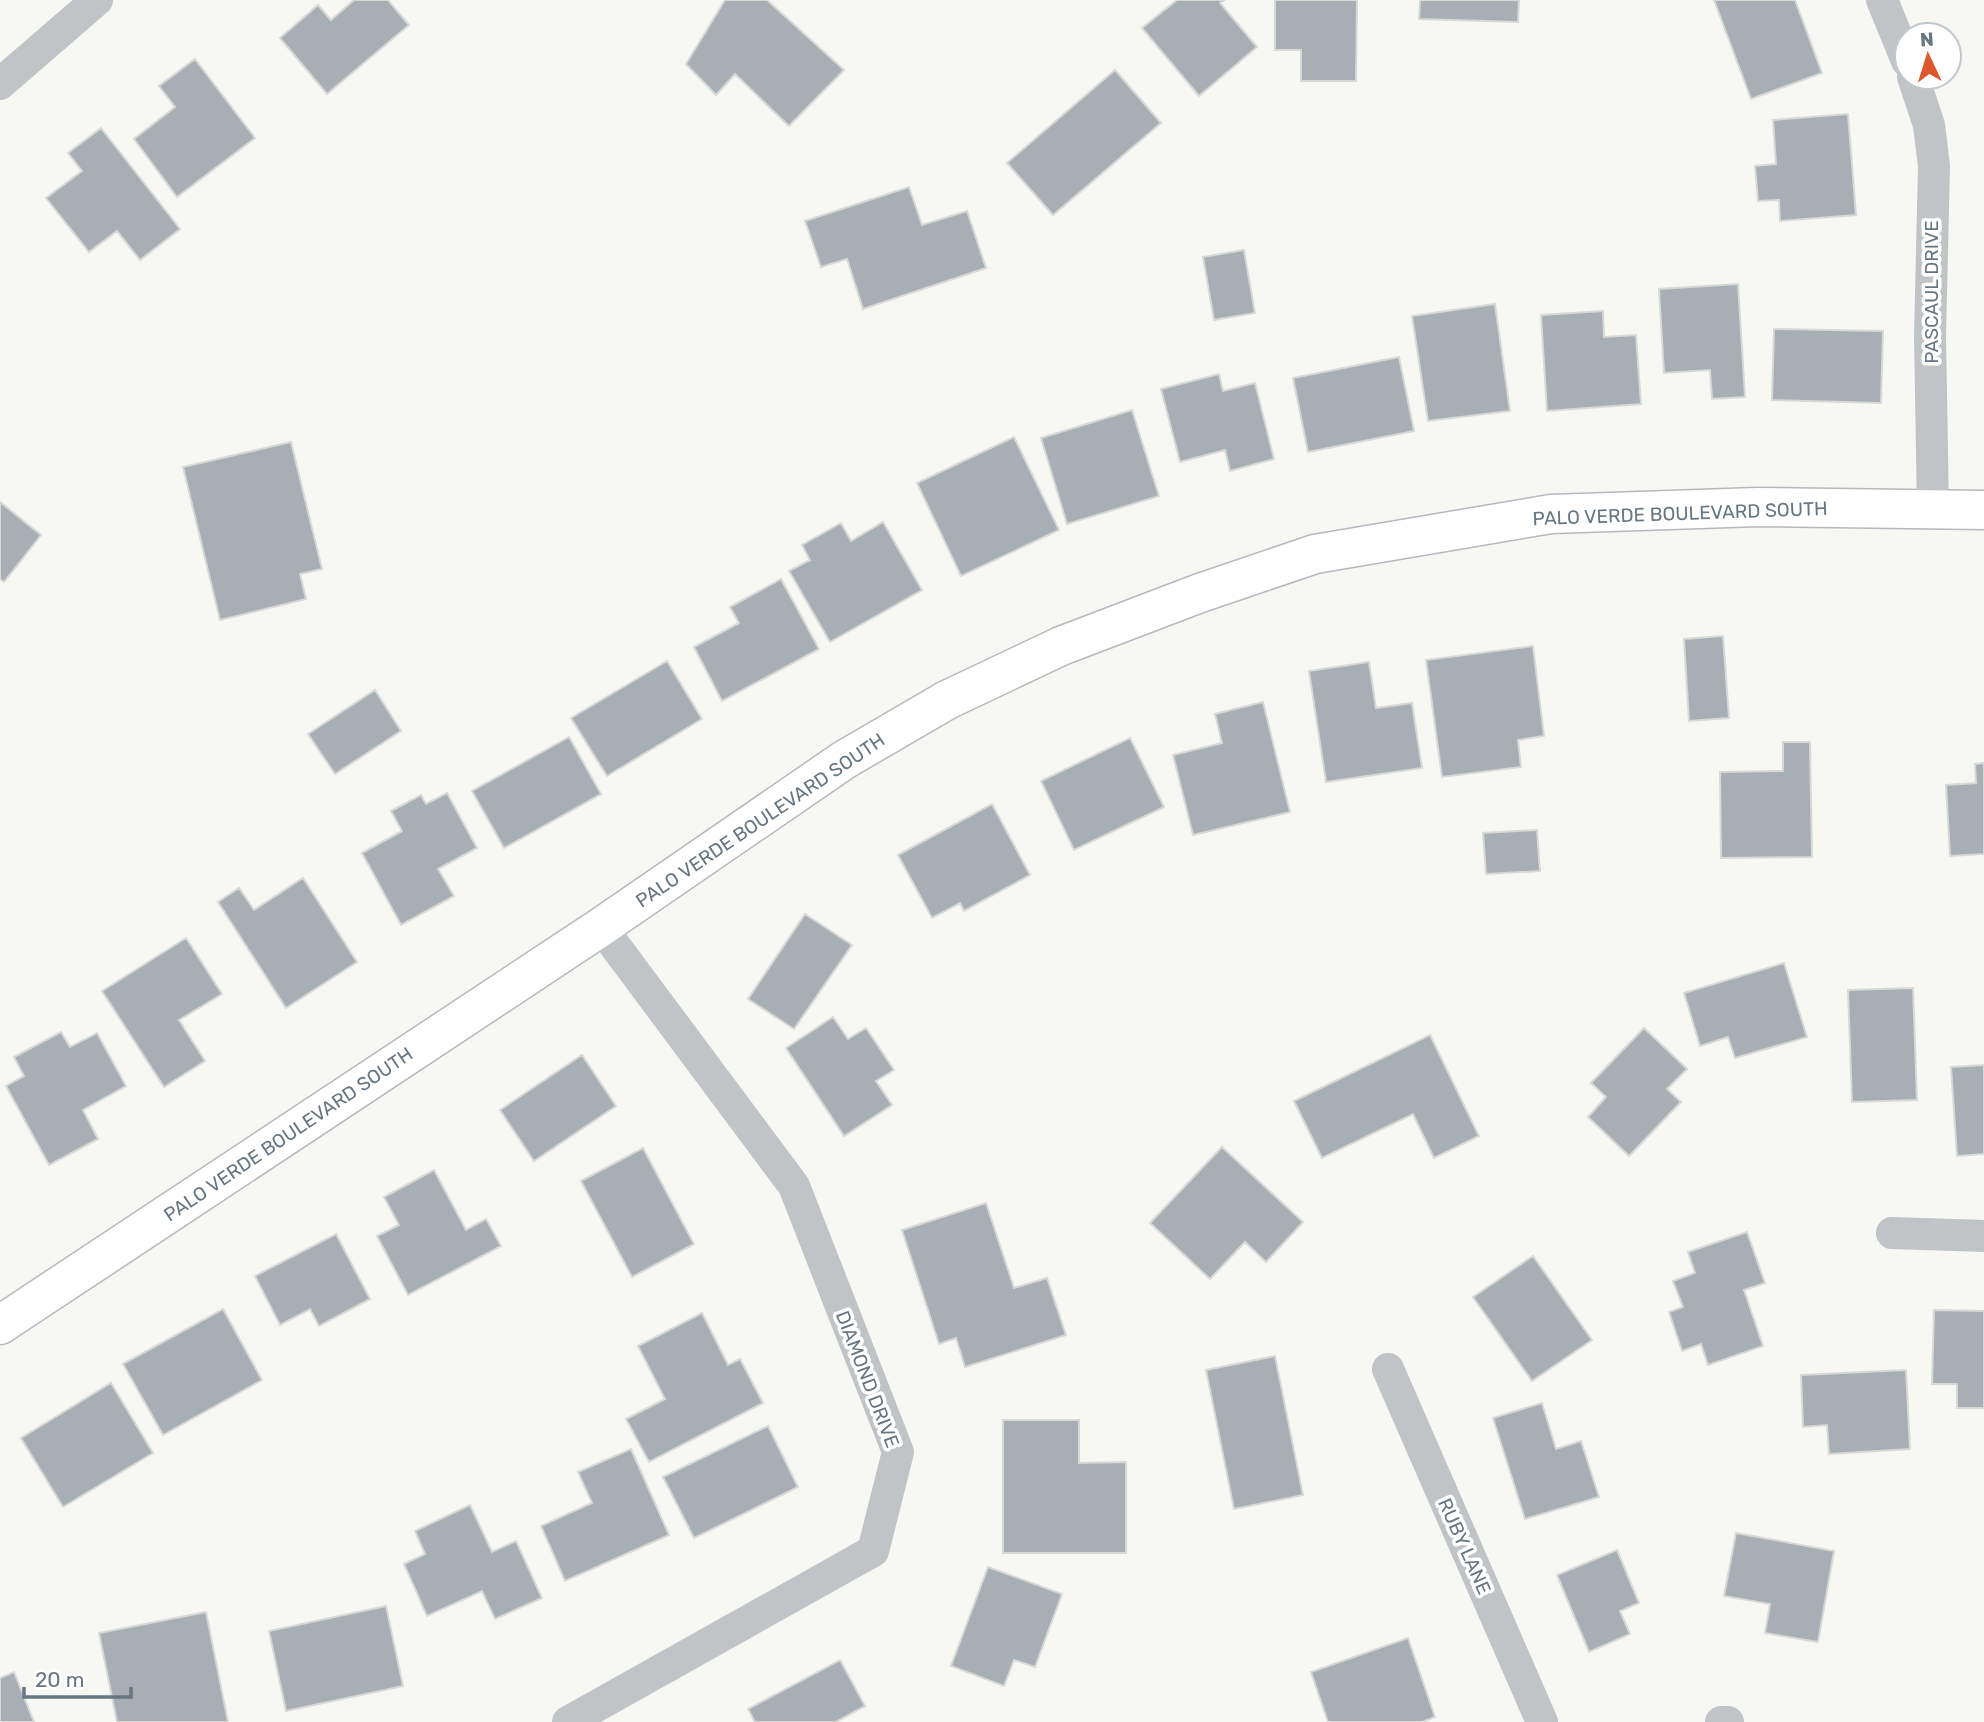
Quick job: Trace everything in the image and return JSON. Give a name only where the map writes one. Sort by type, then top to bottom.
[{"type":"main road","name":"PALO VERDE BOULEVARD SOUTH","points":[[0,1325],[601,927],[844,760],[947,700],[1061,646],[1200,593],[1315,554],[1551,514],[1758,507],[1984,510]]},
{"type":"street","points":[[0,84],[97,0]]},
{"type":"street","points":[[1882,0],[1893,27]]},
{"type":"street","name":"PASCAUL DRIVE","points":[[1918,91],[1929,125],[1934,166],[1930,336],[1933,510]]},
{"type":"street","name":"DIAMOND DRIVE","points":[[568,1722],[873,1551],[898,1452],[794,1186],[601,927]]},
{"type":"street","points":[[1892,1233],[1984,1236]]},
{"type":"street","name":"RUBY LANE","points":[[1388,1369],[1542,1722]]},
{"type":"street","points":[[1721,1722],[1728,1722]]},
{"type":"building","points":[[354,0],[388,0],[409,25],[327,94],[280,38],[318,5],[331,20]]},
{"type":"building","points":[[725,0],[767,0],[844,70],[789,126],[735,74],[716,95],[686,64]]},
{"type":"building","points":[[1177,0],[1224,0],[1220,3],[1257,47],[1199,96],[1142,28]]},
{"type":"building","points":[[1275,0],[1357,0],[1356,81],[1301,81],[1301,50],[1275,50]]},
{"type":"building","points":[[1420,0],[1519,0],[1518,22],[1419,19]]},
{"type":"building","points":[[1714,0],[1795,0],[1822,73],[1751,99]]},
{"type":"building","points":[[195,59],[255,138],[177,197],[134,139],[175,107],[159,86]]},
{"type":"building","points":[[1115,70],[1161,123],[1053,215],[1007,163]]},
{"type":"building","points":[[1848,114],[1856,215],[1780,221],[1779,200],[1758,201],[1755,166],[1776,164],[1773,120]]},
{"type":"building","points":[[101,128],[180,229],[140,260],[117,231],[89,252],[46,198],[82,171],[68,153]]},
{"type":"building","points":[[909,187],[922,225],[967,211],[986,268],[863,309],[847,259],[821,267],[805,221]]},
{"type":"building","points":[[1244,250],[1255,313],[1214,320],[1203,257]]},
{"type":"building","points":[[1738,284],[1745,397],[1712,399],[1710,370],[1664,373],[1659,289]]},
{"type":"building","points":[[1495,304],[1510,411],[1428,421],[1412,316]]},
{"type":"building","points":[[1603,311],[1604,337],[1636,335],[1641,404],[1547,411],[1541,315]]},
{"type":"building","points":[[1774,329],[1883,331],[1881,403],[1772,400]]},
{"type":"building","points":[[1399,357],[1414,431],[1308,452],[1293,378]]},
{"type":"building","points":[[1219,374],[1223,391],[1255,383],[1274,459],[1230,471],[1225,450],[1180,462],[1161,389]]},
{"type":"building","points":[[1132,410],[1159,496],[1067,524],[1041,438]]},
{"type":"building","points":[[1014,437],[1059,530],[961,576],[917,483]]},
{"type":"building","points":[[291,442],[322,569],[300,574],[306,599],[220,620],[183,467]]},
{"type":"building","points":[[0,502],[41,535],[4,582],[0,579]]},
{"type":"building","points":[[883,522],[922,590],[830,642],[789,571],[810,560],[802,545],[841,523],[851,541]]},
{"type":"building","points":[[781,579],[819,649],[722,701],[694,647],[739,623],[730,607]]},
{"type":"building","points":[[1723,636],[1729,718],[1689,721],[1684,639]]},
{"type":"building","points":[[1533,646],[1544,736],[1518,740],[1521,767],[1442,777],[1426,660]]},
{"type":"building","points":[[667,661],[702,719],[607,776],[571,718]]},
{"type":"building","points":[[1369,662],[1376,708],[1412,703],[1422,768],[1326,782],[1309,671]]},
{"type":"building","points":[[375,690],[401,731],[335,774],[308,734]]},
{"type":"building","points":[[1263,702],[1290,812],[1193,835],[1173,755],[1222,743],[1215,714]]},
{"type":"building","points":[[569,737],[601,794],[504,848],[472,791]]},
{"type":"building","points":[[1130,738],[1164,807],[1074,850],[1041,781]]},
{"type":"building","points":[[1783,742],[1810,742],[1812,857],[1721,858],[1720,772],[1783,771]]},
{"type":"building","points":[[1984,763],[1984,854],[1950,856],[1946,785],[1976,783],[1975,764]]},
{"type":"building","points":[[447,793],[477,848],[438,869],[454,896],[401,925],[362,853],[402,831],[391,811],[421,795],[426,804]]},
{"type":"building","points":[[992,804],[1030,875],[964,911],[960,903],[932,918],[898,855]]},
{"type":"building","points":[[1537,830],[1540,871],[1486,874],[1483,833]]},
{"type":"building","points":[[303,878],[357,962],[286,1008],[218,902],[239,888],[254,910]]},
{"type":"building","points":[[805,914],[852,945],[794,1029],[748,999]]},
{"type":"building","points":[[186,938],[222,994],[179,1020],[205,1061],[164,1087],[102,991]]},
{"type":"building","points":[[1784,963],[1807,1037],[1735,1058],[1728,1037],[1700,1046],[1684,993]]},
{"type":"building","points":[[1913,988],[1917,1100],[1852,1102],[1848,990]]},
{"type":"building","points":[[833,1017],[848,1039],[866,1028],[894,1070],[876,1081],[892,1105],[844,1136],[786,1048]]},
{"type":"building","points":[[1644,1028],[1687,1069],[1667,1089],[1681,1102],[1629,1156],[1588,1117],[1606,1097],[1591,1083]]},
{"type":"building","points":[[61,1032],[70,1047],[97,1033],[126,1086],[83,1110],[98,1139],[49,1165],[6,1086],[24,1076],[14,1057]]},
{"type":"building","points":[[1430,1035],[1479,1136],[1434,1158],[1413,1114],[1322,1158],[1294,1101]]},
{"type":"building","points":[[582,1055],[616,1106],[534,1161],[500,1110]]},
{"type":"building","points":[[1984,1065],[1984,1154],[1957,1156],[1951,1067]]},
{"type":"building","points":[[1222,1147],[1303,1222],[1266,1262],[1245,1242],[1210,1279],[1150,1223]]},
{"type":"building","points":[[643,1148],[694,1244],[632,1277],[581,1181]]},
{"type":"building","points":[[434,1170],[466,1230],[486,1219],[501,1246],[408,1295],[377,1236],[399,1225],[384,1197]]},
{"type":"building","points":[[986,1203],[1014,1288],[1047,1278],[1066,1335],[965,1367],[956,1338],[939,1344],[902,1230]]},
{"type":"building","points":[[1747,1232],[1765,1283],[1744,1290],[1763,1346],[1708,1365],[1701,1344],[1682,1351],[1669,1312],[1683,1307],[1673,1281],[1695,1273],[1688,1252]]},
{"type":"building","points":[[336,1234],[370,1299],[319,1326],[310,1309],[280,1325],[255,1276]]},
{"type":"building","points":[[1533,1256],[1592,1340],[1532,1381],[1473,1297]]},
{"type":"building","points":[[223,1309],[262,1380],[163,1435],[123,1364]]},
{"type":"building","points":[[1934,1310],[1984,1311],[1984,1408],[1957,1408],[1957,1384],[1932,1384]]},
{"type":"building","points":[[702,1313],[728,1365],[740,1359],[763,1403],[649,1462],[626,1419],[665,1399],[638,1346]]},
{"type":"building","points":[[1275,1356],[1303,1495],[1234,1509],[1206,1370]]},
{"type":"building","points":[[1906,1370],[1910,1449],[1829,1454],[1827,1425],[1803,1427],[1801,1375]]},
{"type":"building","points":[[111,1383],[153,1453],[63,1507],[21,1438]]},
{"type":"building","points":[[1542,1403],[1556,1449],[1581,1441],[1599,1497],[1525,1519],[1493,1418]]},
{"type":"building","points":[[1003,1420],[1079,1420],[1079,1463],[1126,1462],[1126,1553],[1003,1553]]},
{"type":"building","points":[[768,1426],[798,1487],[694,1538],[663,1477]]},
{"type":"building","points":[[631,1449],[669,1535],[565,1581],[541,1526],[592,1503],[578,1472]]},
{"type":"building","points":[[470,1505],[492,1552],[516,1541],[542,1598],[495,1619],[482,1591],[427,1616],[404,1564],[425,1554],[415,1531]]},
{"type":"building","points":[[1736,1533],[1834,1551],[1818,1642],[1765,1633],[1770,1604],[1724,1596]]},
{"type":"building","points":[[1617,1550],[1639,1603],[1620,1611],[1630,1634],[1589,1652],[1557,1575]]},
{"type":"building","points":[[988,1567],[1062,1594],[1035,1667],[1014,1660],[1004,1686],[951,1666]]},
{"type":"building","points":[[386,1606],[403,1686],[286,1711],[269,1631]]},
{"type":"building","points":[[206,1612],[228,1722],[117,1722],[99,1633]]},
{"type":"building","points":[[1408,1638],[1435,1717],[1422,1722],[1328,1722],[1311,1672]]},
{"type":"building","points":[[840,1660],[865,1706],[836,1722],[755,1722],[748,1709]]},
{"type":"building","points":[[14,1672],[34,1722],[0,1722],[0,1678]]}]
